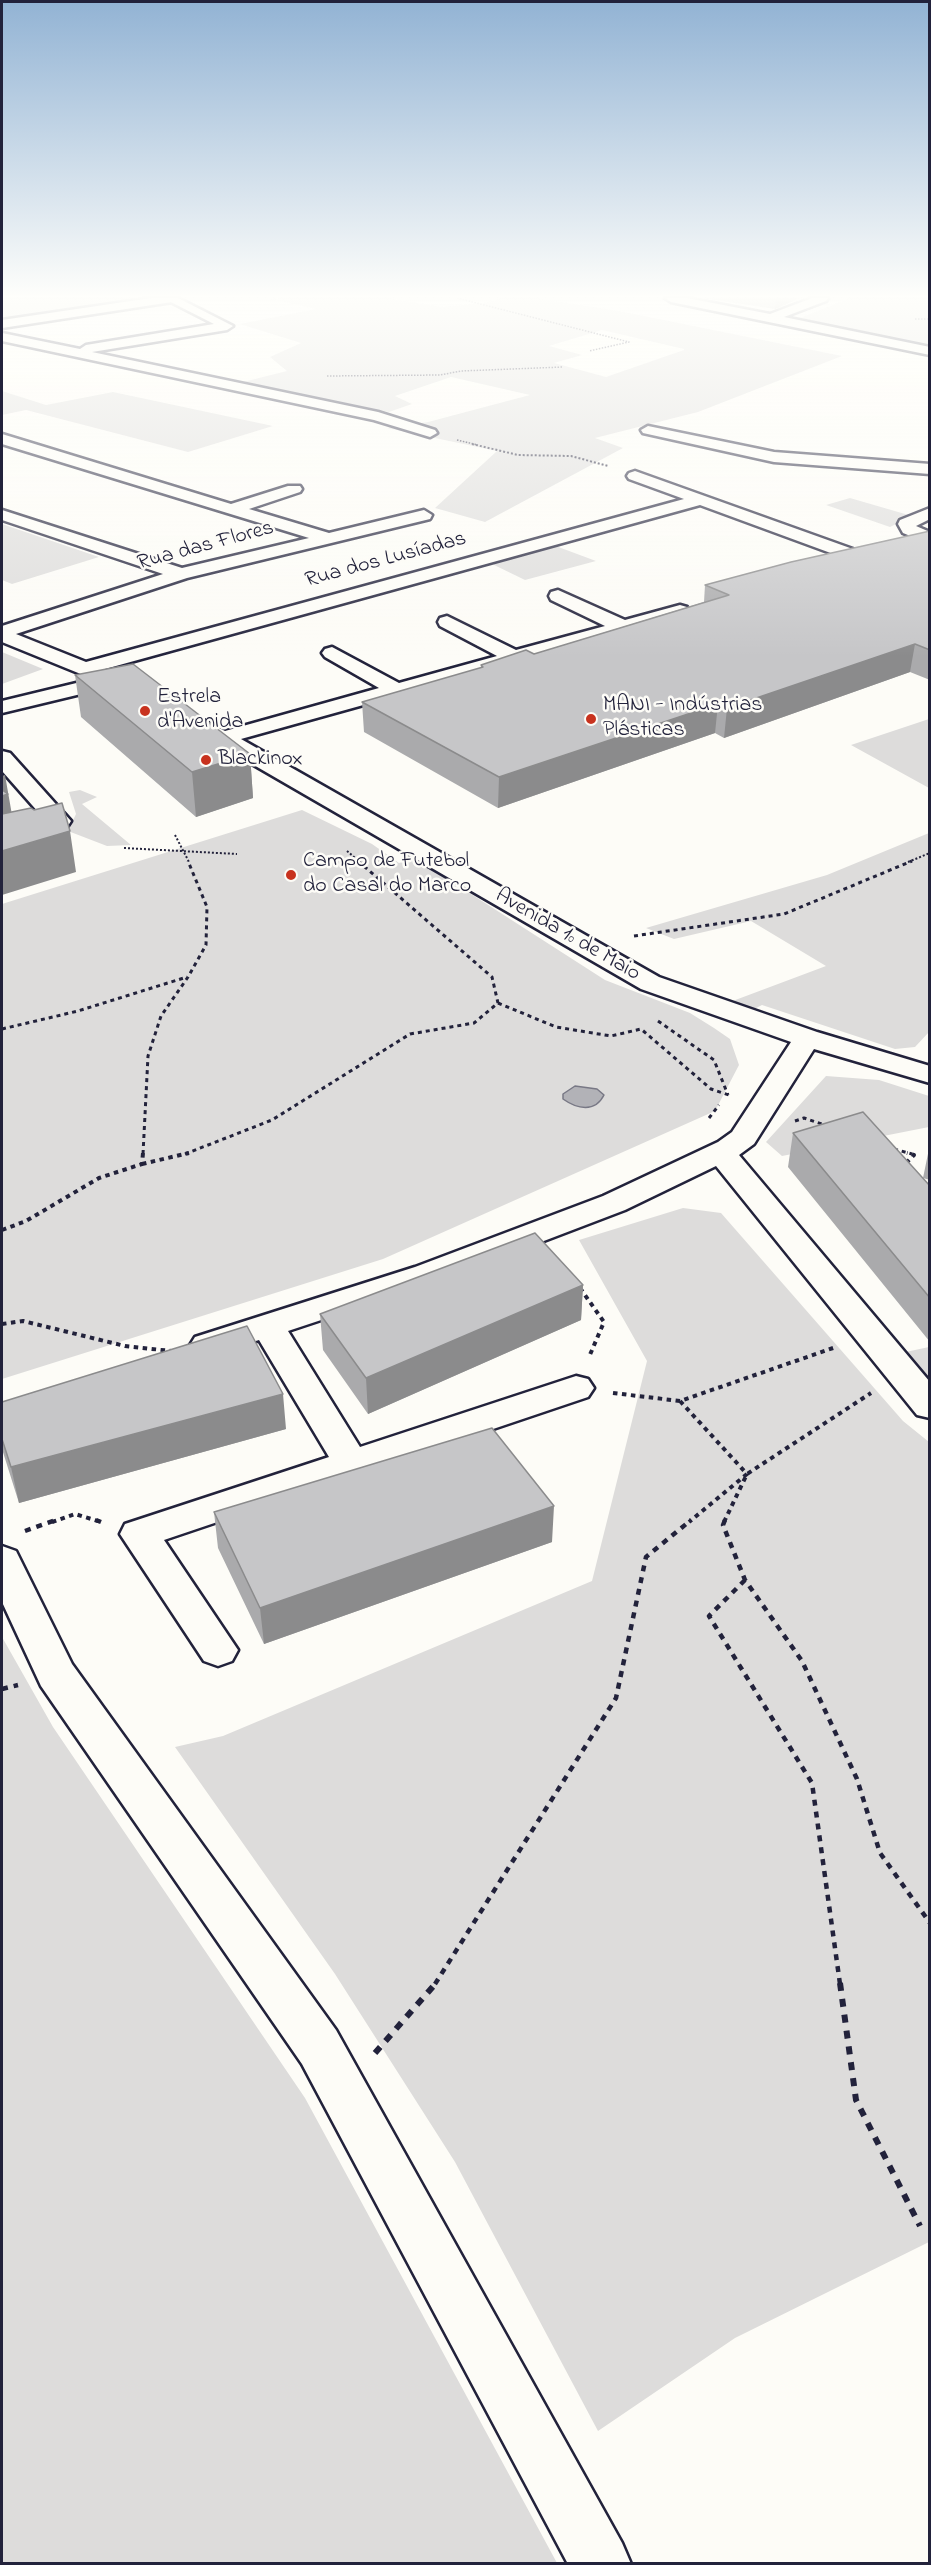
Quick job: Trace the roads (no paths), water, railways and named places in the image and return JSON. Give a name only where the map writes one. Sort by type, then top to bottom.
[{"type":"street","points":[[383,418],[430,433]]},
{"type":"street","points":[[648,430],[774,457],[930,469]]},
{"type":"street","points":[[6,444],[328,539]]},
{"type":"street","points":[[624,474],[872,562]]},
{"type":"street","points":[[231,509],[294,489]]},
{"type":"street","name":"Rua dos Lusíadas","points":[[84,669],[701,500]]},
{"type":"street","points":[[930,513],[906,524],[909,529],[930,539]]},
{"type":"street","points":[[2,515],[181,574]]},
{"type":"street","name":"Rua das Flores","points":[[2,633],[181,574],[424,515]]},
{"type":"street","points":[[840,569],[892,558]]},
{"type":"street","points":[[558,596],[622,627]]},
{"type":"street","points":[[222,738],[701,605]]},
{"type":"street","points":[[447,622],[514,657]]},
{"type":"street","points":[[2,633],[113,680],[152,701]]},
{"type":"street","points":[[332,652],[396,690]]},
{"type":"street","points":[[2,707],[113,680]]},
{"type":"street","name":"Avenida 1º de Maio","points":[[182,717],[366,819],[650,983],[807,1038],[930,1075]]},
{"type":"street","points":[[2,758],[59,821],[57,828],[45,836],[2,848]]},
{"type":"street","points":[[182,1353],[427,1274],[603,1207],[732,1145],[807,1038]]},
{"type":"street","points":[[732,1145],[871,1335],[930,1406]]},
{"type":"street","points":[[267,1325],[351,1462]]},
{"type":"street","points":[[218,1650],[139,1534],[576,1388]]},
{"type":"street","points":[[12,1547],[56,1674],[318,2047],[601,2564]]},
{"type":"place","name":"Estrela d'Avenida","points":[[145,711]]},
{"type":"place","name":"MANI - Indústrias Plásticas","points":[[591,719]]},
{"type":"place","name":"Blackinox","points":[[206,760]]},
{"type":"place","name":"Campo de Futebol do Casal do Marco","points":[[291,875]]}]
